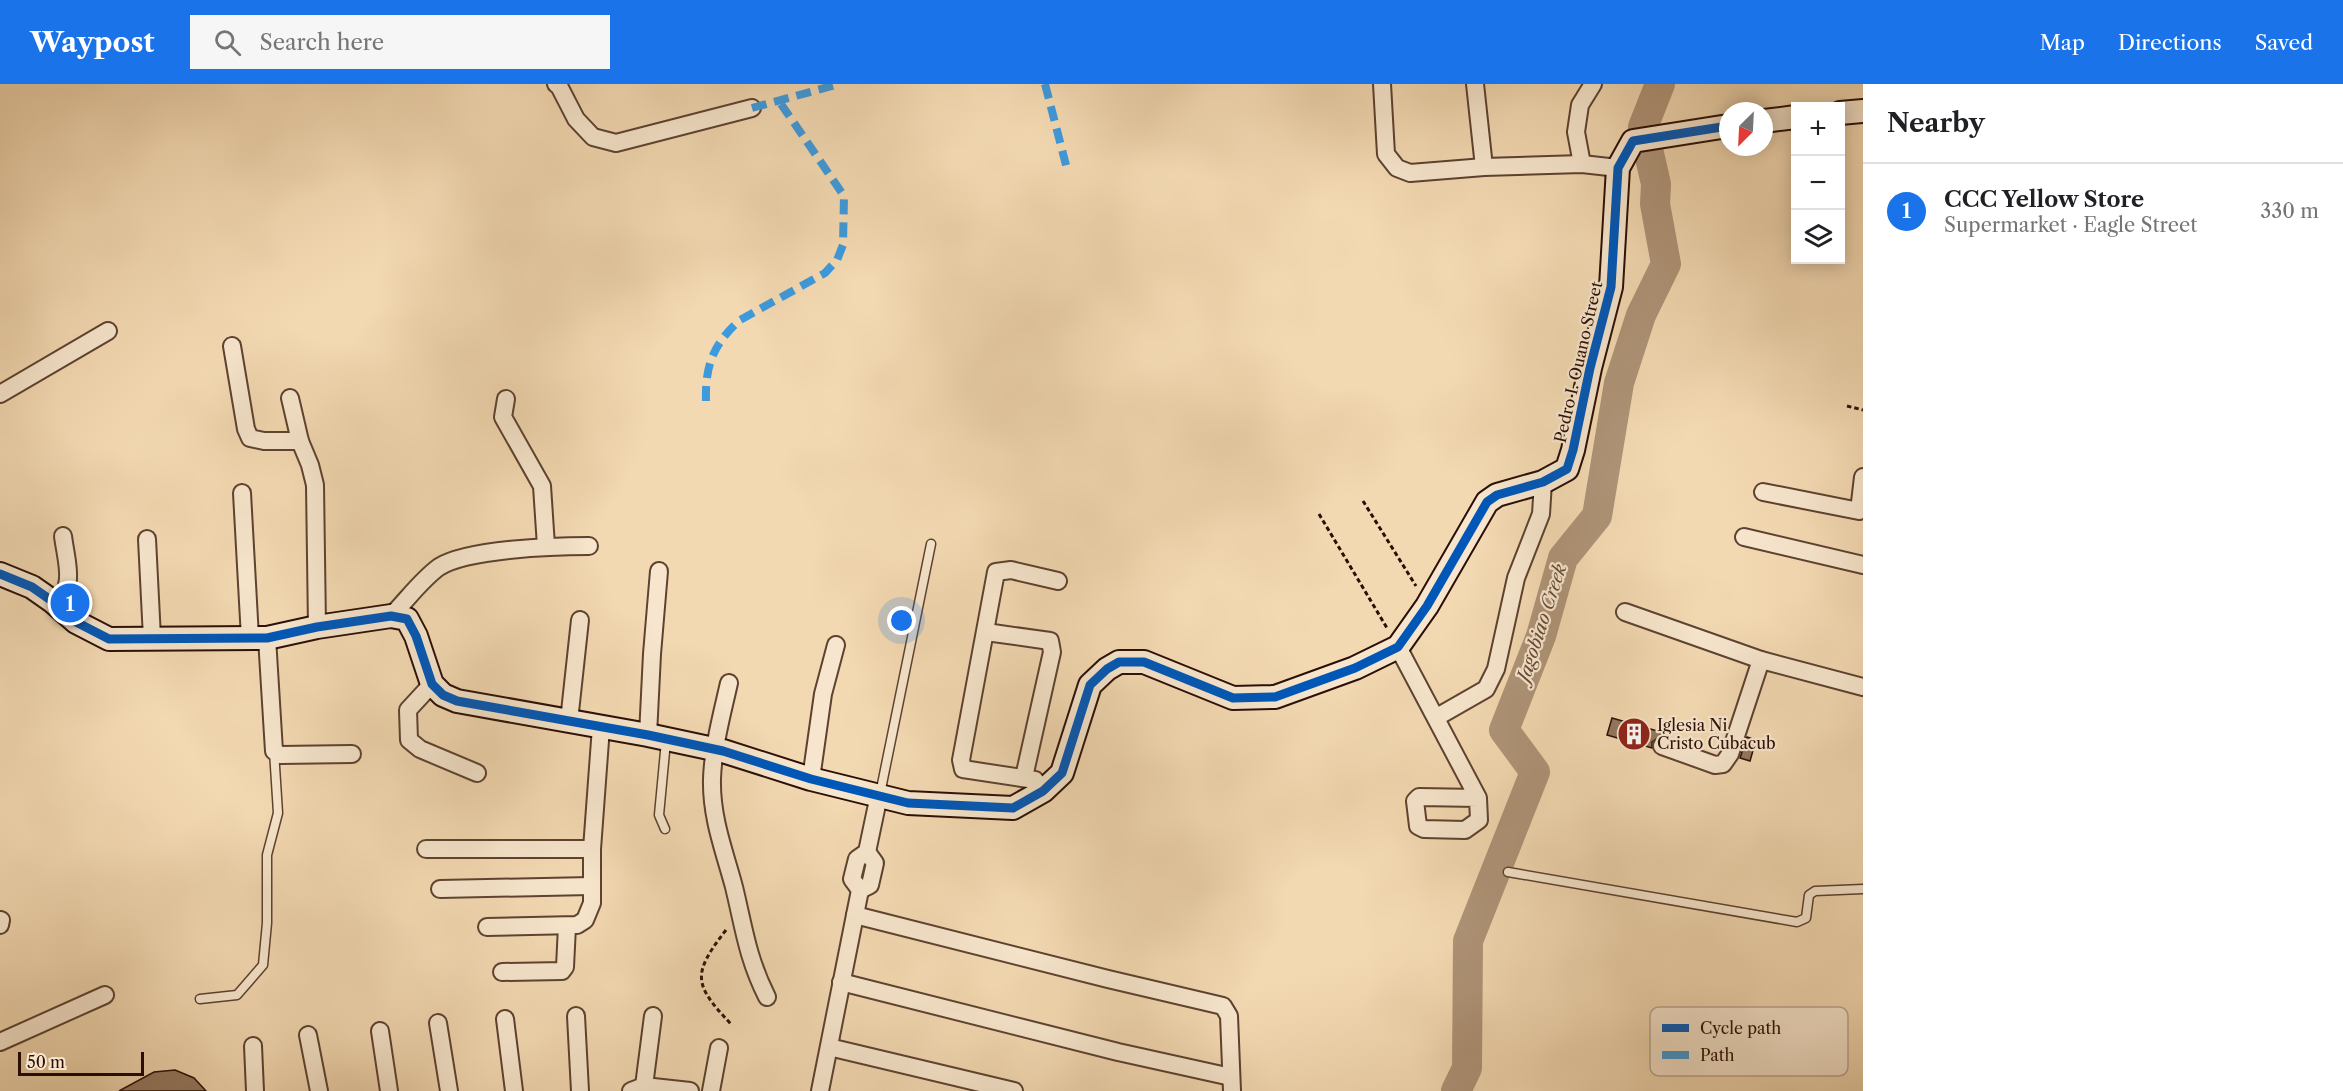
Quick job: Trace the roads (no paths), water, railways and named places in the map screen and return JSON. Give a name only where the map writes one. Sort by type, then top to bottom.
[{"type":"street","points":[[556,84],[576,119],[593,138],[616,143],[752,108]]},
{"type":"street","points":[[1382,84],[1386,154],[1397,168],[1410,173],[1484,167],[1582,164],[1618,168]]},
{"type":"street","points":[[1475,84],[1484,167]]},
{"type":"street","points":[[1582,164],[1576,132],[1580,105],[1593,84]]},
{"type":"street","points":[[1845,113],[1863,111]]},
{"type":"street","points":[[1773,120],[1791,118]]},
{"type":"street","name":"Pedro I. Ouano Street","points":[[1398,647],[1428,606],[1487,502],[1497,495],[1543,482],[1567,469],[1611,287],[1618,168],[1643,139],[1719,127]]},
{"type":"street","points":[[0,394],[108,331]]},
{"type":"street","points":[[232,346],[246,429],[250,438],[264,441],[300,441]]},
{"type":"street","points":[[290,398],[300,441],[315,485],[316,627]]},
{"type":"street","points":[[506,399],[502,417],[542,486],[546,546]]},
{"type":"street","points":[[1763,492],[1859,511],[1863,477]]},
{"type":"street","points":[[1437,717],[1486,689],[1496,669],[1516,578],[1541,514],[1543,482]]},
{"type":"street","points":[[242,493],[258,638],[274,751],[280,755],[352,754]]},
{"type":"street","points":[[56,604],[63,598],[68,588],[63,536]]},
{"type":"street","points":[[1744,537],[1863,565]]},
{"type":"street","points":[[147,539],[152,638]]},
{"type":"street","points":[[391,616],[430,576],[446,564],[476,556],[546,546],[589,546]]},
{"type":"street","points":[[1043,791],[1035,780],[963,769],[961,760],[996,572],[1011,570],[1058,581]]},
{"type":"street","points":[[657,737],[652,654],[659,571]]},
{"type":"street","points":[[0,574],[32,587],[76,622],[109,639],[258,638],[391,616],[407,619],[416,636],[432,684],[443,695],[457,701],[715,749],[811,779],[908,803],[1013,808],[1043,791],[1062,773],[1090,685],[1107,669],[1119,662],[1144,662],[1233,698],[1275,697],[1355,668],[1398,647],[1478,798]]},
{"type":"street","points":[[1625,612],[1761,660],[1863,687]]},
{"type":"street","points":[[569,721],[580,620]]},
{"type":"street","points":[[986,632],[1050,641],[1052,652],[1024,777]]},
{"type":"street","points":[[811,779],[823,694],[836,645]]},
{"type":"street","points":[[1662,746],[1714,765],[1723,764],[1730,754],[1761,660]]},
{"type":"street","points":[[729,683],[715,749],[712,805],[739,907],[749,957],[766,997]]},
{"type":"street","points":[[432,684],[408,710],[409,740],[420,749],[477,773]]},
{"type":"street","points":[[487,927],[567,926],[577,925],[585,920],[592,903],[592,849],[601,727]]},
{"type":"street","points":[[820,1091],[860,890],[852,879],[857,860],[867,852],[879,795]]},
{"type":"street","points":[[426,849],[592,849]]},
{"type":"street","points":[[440,889],[591,886]]},
{"type":"street","points":[[841,982],[1118,1052],[1232,1084],[1229,1016],[1223,1006],[855,915]]},
{"type":"street","points":[[502,972],[562,971],[565,967],[567,926]]},
{"type":"street","points":[[0,1042],[105,994]]},
{"type":"street","points":[[576,1016],[580,1091]]},
{"type":"street","points":[[653,1016],[638,1089],[690,1091]]},
{"type":"street","points":[[505,1019],[513,1091]]},
{"type":"street","points":[[438,1023],[449,1091]]},
{"type":"street","points":[[380,1030],[389,1091]]},
{"type":"street","points":[[309,1035],[319,1091]]},
{"type":"street","points":[[253,1046],[255,1091]]},
{"type":"street","points":[[829,1047],[1014,1091]]},
{"type":"street","points":[[711,1091],[719,1048]]},
{"type":"lane","points":[[879,795],[931,544]]},
{"type":"lane","points":[[657,737],[659,816],[665,830]]},
{"type":"lane","points":[[200,999],[237,995],[263,965],[267,923],[267,855],[278,813],[274,751]]},
{"type":"lane","points":[[1508,872],[1797,922],[1806,918],[1809,895],[1815,891],[1863,889]]},
{"type":"waterway","name":"Jagobiao Creek","points":[[1456,1091],[1467,1068],[1468,941],[1535,772],[1504,730],[1541,636],[1563,558],[1597,516],[1619,383],[1641,315],[1666,264],[1655,204],[1656,184],[1643,127],[1660,84]]},
{"type":"place","name":"CCC Yellow Store","points":[[70,603]]},
{"type":"place","name":"Iglesia Ni Cristo Cubacub","points":[[1634,734]]}]
